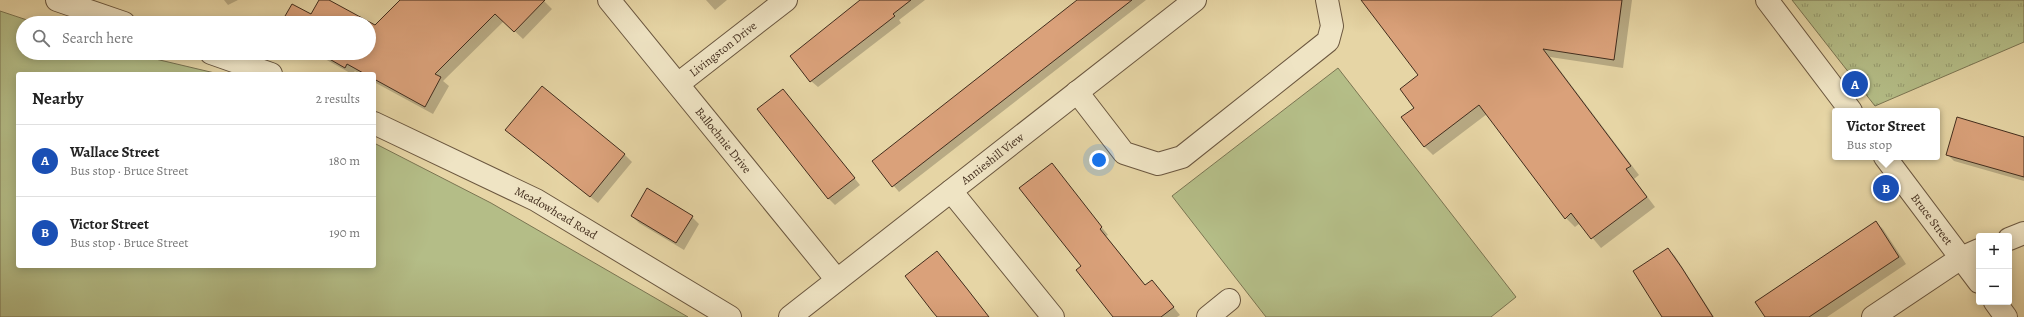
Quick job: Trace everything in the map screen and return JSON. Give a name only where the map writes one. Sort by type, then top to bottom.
[{"type":"street","points":[[57,0],[81,4],[108,16]]},
{"type":"street","name":"Ballochnie Drive","points":[[610,0],[837,280]]},
{"type":"street","name":"Livingston Drive","points":[[678,84],[786,0]]},
{"type":"street","name":"Annieshill View","points":[[790,317],[1195,0]]},
{"type":"street","points":[[1077,92],[1124,153],[1158,164],[1182,157],[1328,41],[1332,26],[1327,0]]},
{"type":"street","points":[[1768,0],[1849,108]]},
{"type":"street","points":[[231,60],[265,72]]},
{"type":"street","name":"Meadowhead Road","points":[[376,124],[536,200],[730,317]]},
{"type":"street","name":"Bruce Street","points":[[1888,160],[1970,254],[1976,273]]},
{"type":"street","points":[[951,191],[1053,317]]},
{"type":"street","points":[[2012,238],[2024,233]]},
{"type":"street","points":[[1873,317],[1970,254]]},
{"type":"street","points":[[1208,317],[1230,300]]},
{"type":"street","points":[[1996,305],[2006,317]]},
{"type":"green space","points":[[1792,0],[2024,0],[2024,42],[1875,106]]},
{"type":"green space","points":[[0,11],[16,16],[16,60],[160,60],[211,72],[16,72],[16,268],[376,268],[376,144],[491,203],[688,317],[0,317]]},
{"type":"green space","points":[[1338,68],[1516,297],[1491,317],[1266,317],[1172,196]]},
{"type":"building","points":[[319,0],[329,0],[358,16],[285,16],[292,4],[311,14]]},
{"type":"building","points":[[400,0],[545,0],[514,32],[495,14],[435,74],[441,77],[425,107],[376,80],[376,72],[361,72],[347,64],[345,68],[331,60],[376,60],[376,24]]},
{"type":"building","points":[[860,0],[911,0],[893,14],[895,16],[810,82],[790,56]]},
{"type":"building","points":[[1077,0],[1132,0],[892,187],[872,161]]},
{"type":"building","points":[[1361,0],[1622,0],[1614,60],[1543,49],[1631,166],[1626,169],[1647,197],[1591,239],[1571,213],[1565,219],[1479,105],[1424,147],[1401,117],[1414,108],[1400,89],[1418,75]]},
{"type":"building","points":[[542,86],[625,154],[590,197],[505,130]]},
{"type":"building","points":[[783,89],[855,178],[828,199],[757,109]]},
{"type":"building","points":[[1957,117],[2024,137],[2024,177],[1946,155]]},
{"type":"building","points":[[1052,163],[1102,227],[1100,229],[1145,285],[1152,280],[1174,307],[1161,317],[1113,317],[1076,270],[1081,266],[1019,188]]},
{"type":"building","points":[[647,188],[693,216],[676,243],[631,216]]},
{"type":"building","points":[[1876,221],[1899,257],[1809,317],[1765,317],[1755,302]]},
{"type":"building","points":[[1668,248],[1713,317],[1662,317],[1633,271]]},
{"type":"building","points":[[937,251],[989,317],[937,317],[932,311],[905,276]]},
{"type":"place","name":"Wallace Street","points":[[1855,84]]},
{"type":"place","name":"Victor Street","points":[[1886,188]]}]
